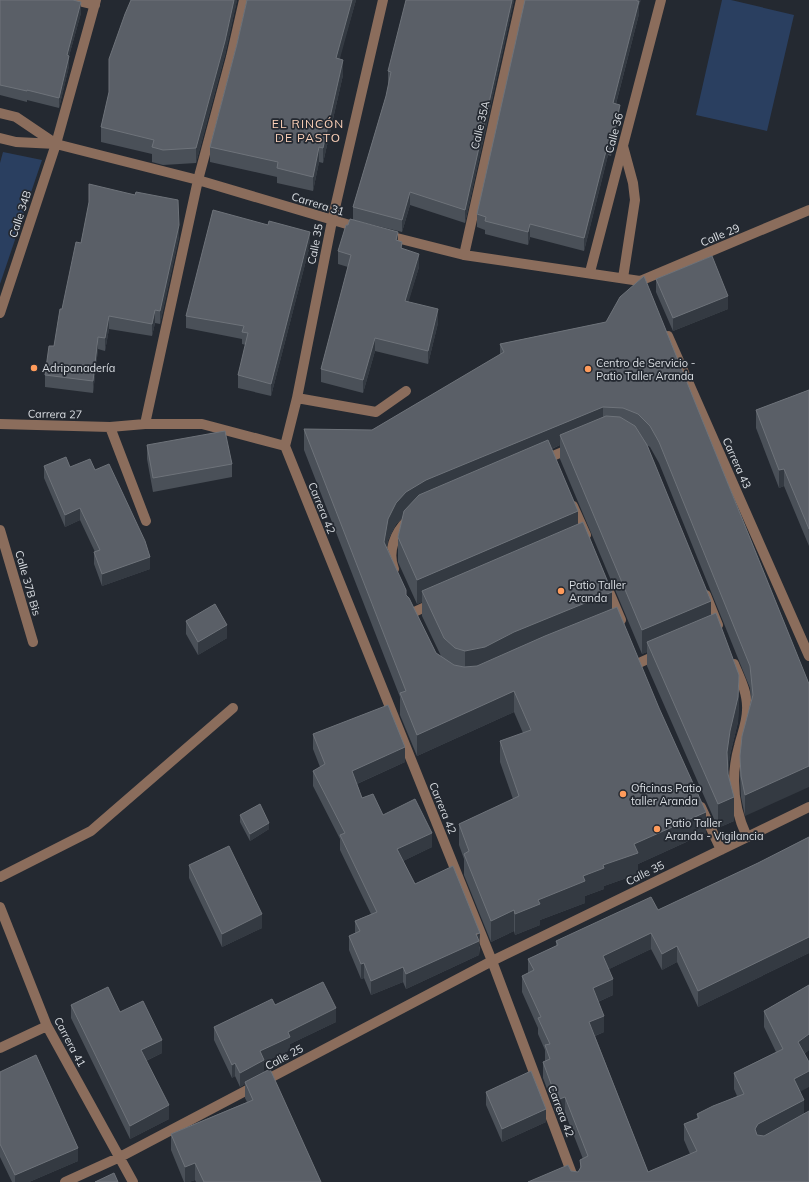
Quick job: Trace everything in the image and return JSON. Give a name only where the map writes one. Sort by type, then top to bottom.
[{"type":"street","points":[[74,0],[96,2]]},
{"type":"street","points":[[145,424],[198,180],[231,57],[244,0]]},
{"type":"street","name":"Calle 35","points":[[284,446],[297,398],[332,221],[383,0]]},
{"type":"street","name":"Calle 35A","points":[[464,254],[521,0]]},
{"type":"street","name":"Calle 36","points":[[590,272],[661,0]]},
{"type":"street","name":"Calle 34B","points":[[0,314],[56,144],[96,2]]},
{"type":"street","name":"Carrera 31","points":[[0,112],[16,116],[56,144],[198,180],[332,221],[464,254],[590,272],[623,278],[642,284]]},
{"type":"street","points":[[0,138],[16,142],[56,144]]},
{"type":"street","points":[[623,146],[633,183],[635,200],[623,278]]},
{"type":"street","name":"Calle 29","points":[[642,284],[809,210]]},
{"type":"street","name":"Carrera 43","points":[[665,329],[809,656]]},
{"type":"street","points":[[297,398],[376,412],[406,391]]},
{"type":"street","name":"Carrera 27","points":[[0,424],[110,427],[145,424],[202,424],[284,446]]},
{"type":"street","points":[[110,427],[146,521]]},
{"type":"street","points":[[531,465],[553,460],[582,444]]},
{"type":"street","name":"Carrera 42","points":[[284,446],[492,961],[575,1182]]},
{"type":"street","points":[[569,497],[585,541]]},
{"type":"street","points":[[398,578],[391,563],[392,546],[402,527],[411,518],[418,514]]},
{"type":"street","name":"Calle 37B Bis","points":[[0,530],[33,642]]},
{"type":"street","points":[[604,579],[623,623],[608,625]]},
{"type":"street","points":[[702,585],[718,631]]},
{"type":"street","points":[[412,612],[441,600]]},
{"type":"street","points":[[639,663],[666,652]]},
{"type":"street","points":[[731,656],[742,683],[747,702],[746,721],[736,757],[733,782],[735,806],[747,837]]},
{"type":"street","points":[[0,877],[91,831],[232,708]]},
{"type":"street","points":[[696,796],[721,850]]},
{"type":"street","name":"Calle 35","points":[[492,961],[809,807]]},
{"type":"street","name":"Carrera 41","points":[[0,907],[47,1026],[133,1182]]},
{"type":"street","name":"Calle 25","points":[[65,1182],[120,1156],[492,961]]},
{"type":"street","points":[[0,1048],[47,1026]]},
{"type":"shaded area","points":[[722,0],[731,0],[794,15],[767,131],[696,115]]},
{"type":"shaded area","points":[[3,152],[42,160],[0,284],[0,163]]},
{"type":"building","points":[[0,0],[73,0],[81,2],[67,55],[69,56],[59,98],[0,85]]},
{"type":"building","points":[[131,0],[234,0],[225,41],[196,148],[163,150],[152,147],[154,140],[101,127],[109,92],[109,59]]},
{"type":"building","points":[[247,0],[352,0],[336,58],[343,60],[323,148],[319,147],[313,177],[277,168],[278,162],[210,147]]},
{"type":"building","points":[[406,0],[512,0],[465,210],[410,192],[402,220],[353,207],[386,96],[391,72],[388,71]]},
{"type":"building","points":[[525,0],[639,1],[613,103],[620,105],[611,144],[608,143],[584,238],[530,224],[528,232],[485,221],[486,217],[477,214]]},
{"type":"building","points":[[89,184],[135,195],[136,192],[178,200],[179,225],[160,311],[155,310],[152,324],[109,316],[105,338],[98,337],[93,381],[45,375],[49,346],[54,346],[60,309],[62,309],[76,242],[81,243],[89,202]]},
{"type":"building","points":[[213,210],[268,225],[269,221],[310,232],[271,384],[238,375],[248,333],[242,332],[244,326],[186,316]]},
{"type":"building","points":[[350,219],[398,232],[396,240],[402,242],[401,248],[419,254],[405,301],[438,309],[428,351],[375,338],[363,380],[321,369],[351,255],[338,251],[346,225],[348,225]]},
{"type":"building","points":[[712,256],[728,296],[673,318],[656,279]]},
{"type":"building","points":[[644,276],[809,684],[809,766],[745,795],[741,776],[740,756],[742,736],[753,695],[750,666],[659,442],[650,426],[638,414],[623,408],[603,407],[426,480],[406,492],[396,503],[388,519],[384,542],[406,590],[406,595],[409,598],[436,653],[454,665],[464,667],[477,666],[545,636],[617,607],[659,708],[706,812],[634,844],[638,853],[603,865],[604,868],[583,876],[585,881],[538,900],[540,904],[515,914],[514,910],[491,921],[464,854],[469,851],[459,824],[519,796],[500,741],[531,730],[514,691],[417,735],[400,693],[406,691],[304,429],[372,430],[504,352],[500,344],[606,322],[620,297]]},
{"type":"building","points":[[809,390],[809,529],[784,469],[779,470],[756,410]]},
{"type":"building","points":[[606,416],[620,417],[635,426],[647,445],[711,601],[642,630],[560,435]]},
{"type":"building","points":[[225,431],[232,464],[153,478],[147,445]]},
{"type":"building","points":[[548,440],[578,511],[417,580],[398,537],[404,511],[419,495]]},
{"type":"building","points":[[66,457],[70,467],[90,459],[95,470],[109,464],[145,541],[150,557],[102,574],[94,552],[100,550],[80,508],[65,515],[44,466]]},
{"type":"building","points":[[583,522],[612,592],[514,632],[485,647],[465,651],[455,648],[444,638],[422,591]]},
{"type":"building","points":[[215,604],[227,625],[198,642],[186,621]]},
{"type":"building","points":[[716,613],[739,675],[738,697],[727,752],[728,774],[734,797],[718,804],[647,642]]},
{"type":"building","points":[[388,705],[405,747],[352,771],[362,798],[373,794],[383,815],[415,799],[432,833],[397,849],[415,884],[453,866],[480,933],[476,934],[479,941],[406,974],[403,967],[371,981],[364,963],[361,964],[349,936],[360,931],[355,921],[377,912],[340,835],[345,833],[313,771],[325,764],[313,734]]},
{"type":"building","points":[[260,804],[269,823],[250,834],[240,815]]},
{"type":"building","points":[[809,837],[809,937],[698,991],[677,946],[662,954],[651,933],[603,956],[613,979],[593,988],[604,1016],[589,1022],[648,1172],[697,1151],[684,1124],[699,1118],[697,1114],[713,1106],[744,1094],[734,1073],[783,1049],[764,1011],[809,985],[809,1034],[798,1042],[809,1062],[809,1071],[794,1079],[804,1100],[758,1124],[755,1129],[757,1135],[764,1136],[809,1111],[809,1182],[528,1182],[568,1165],[571,1171],[578,1172],[581,1167],[580,1160],[588,1156],[565,1097],[557,1100],[543,1062],[550,1059],[545,1045],[550,1044],[538,1018],[541,1017],[522,976],[534,970],[528,959],[558,945],[556,941],[651,897],[658,910],[758,863]]},
{"type":"building","points":[[229,846],[262,914],[222,934],[189,865]]},
{"type":"building","points":[[323,982],[336,1008],[288,1032],[290,1037],[260,1051],[264,1060],[240,1073],[235,1063],[232,1065],[214,1027],[272,999],[275,1005]]},
{"type":"building","points":[[108,987],[120,1012],[143,1001],[162,1040],[141,1050],[169,1105],[130,1126],[71,1005]]},
{"type":"building","points":[[36,1055],[78,1148],[15,1175],[0,1144],[0,1072]]},
{"type":"building","points":[[270,1069],[321,1182],[204,1182],[195,1163],[185,1167],[171,1134],[253,1100],[245,1082]]},
{"type":"building","points":[[531,1071],[546,1109],[502,1129],[486,1092]]},
{"type":"building","points":[[114,1173],[118,1182],[95,1182]]},
{"type":"place","name":"Adripanadería","points":[[34,368]]},
{"type":"place","name":"Centro de Servicio - Patio Taller Aranda","points":[[588,369]]},
{"type":"place","name":"Patio Taller Aranda","points":[[561,591]]},
{"type":"place","name":"Oficinas Patio taller Aranda","points":[[623,794]]},
{"type":"place","name":"Patio Taller Aranda - Vigilancia","points":[[657,829]]},
{"type":"district","name":"EL RINCÓN DE PASTO","points":[[308,131]]}]
